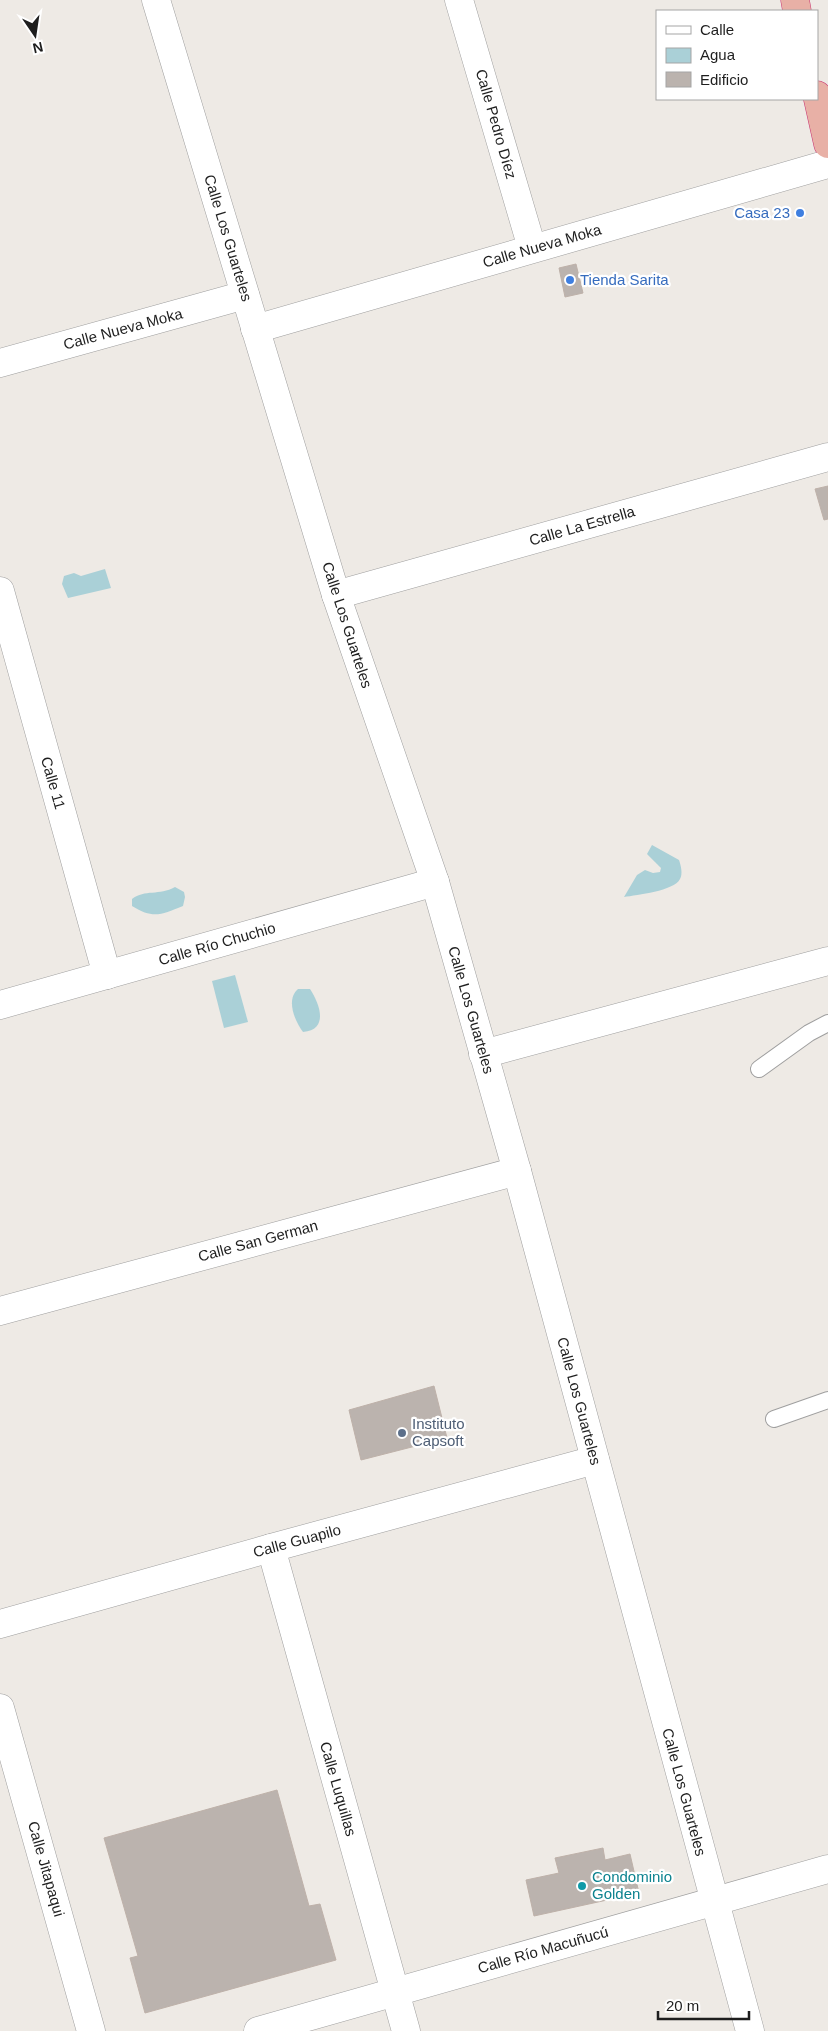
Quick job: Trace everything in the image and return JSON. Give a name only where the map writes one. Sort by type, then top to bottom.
[{"type":"highway","points":[[818,99],[828,144]]},
{"type":"street","name":"Calle Los Guarteles","points":[[156,0],[336,595],[435,882],[517,1171],[750,2031]]},
{"type":"street","name":"Calle Pedro Díez","points":[[459,0],[532,248]]},
{"type":"street","name":"Calle Nueva Moka","points":[[256,329],[828,164]]},
{"type":"street","name":"Calle Nueva Moka","points":[[0,363],[245,295]]},
{"type":"street","name":"Calle La Estrella","points":[[336,595],[828,457]]},
{"type":"street","name":"Calle 11","points":[[0,591],[106,975]]},
{"type":"street","name":"Calle Río Chuchio","points":[[0,1005],[435,882]]},
{"type":"street","points":[[483,1054],[828,961]]},
{"type":"street","name":"Calle San German","points":[[0,1310],[517,1171]]},
{"type":"street","name":"Calle Guapilo","points":[[0,1624],[595,1460]]},
{"type":"street","name":"Calle Luquillas","points":[[271,1548],[406,2031]]},
{"type":"street","name":"Calle Jitapaqui","points":[[0,1708],[91,2031]]},
{"type":"street","name":"Calle Río Macuñucú","points":[[258,2031],[828,1869]]},
{"type":"lane","points":[[759,1069],[809,1033],[828,1024]]},
{"type":"lane","points":[[774,1419],[828,1400]]},
{"type":"water","points":[[105,569],[111,588],[68,598],[62,584],[64,576],[74,573],[81,576]]},
{"type":"water","points":[[652,845],[679,860],[682,872],[680,879],[671,887],[646,894],[624,897],[637,875],[645,870],[653,873],[660,872],[661,868],[647,854]]},
{"type":"water","points":[[175,887],[184,892],[183,906],[169,912],[152,914],[132,906],[132,899],[137,896],[169,890]]},
{"type":"water","points":[[235,975],[248,1022],[224,1028],[212,981]]},
{"type":"water","points":[[298,989],[310,989],[317,1002],[320,1015],[316,1027],[303,1032],[294,1016],[292,1004],[294,993]]},
{"type":"building","name":"Tienda Sarita","points":[[576,264],[583,293],[565,297],[559,268]]},
{"type":"building","points":[[828,486],[828,519],[824,520],[815,489]]},
{"type":"building","points":[[434,1386],[447,1438],[361,1460],[349,1410]]},
{"type":"building","points":[[277,1790],[309,1906],[320,1904],[336,1960],[145,2013],[130,1958],[138,1956],[104,1838]]},
{"type":"building","name":"Condominio Golden","points":[[603,1848],[605,1860],[630,1854],[639,1893],[534,1916],[526,1880],[559,1873],[555,1858]]},
{"type":"place","name":"Casa 23","points":[[800,213]]},
{"type":"place","name":"Tienda Sarita","points":[[570,280]]},
{"type":"place","name":"Instituto Capsoft","points":[[402,1433]]},
{"type":"place","name":"Condominio Golden","points":[[582,1886]]}]
